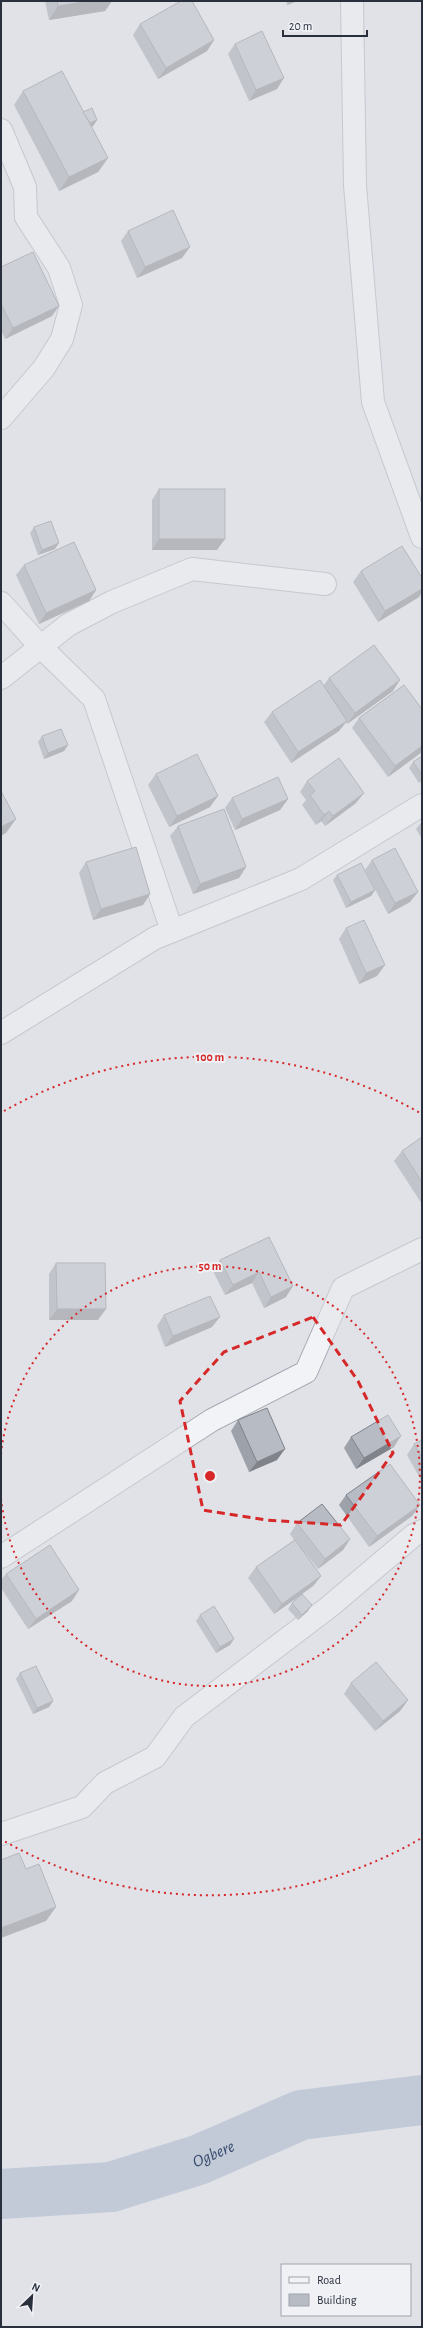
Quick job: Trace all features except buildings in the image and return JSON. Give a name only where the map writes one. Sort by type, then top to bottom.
[{"type":"street","points":[[352,1],[355,185],[373,402],[422,537]]},
{"type":"street","points":[[1,130],[25,186],[26,217],[59,268],[71,305],[62,339],[44,368],[1,418]]},
{"type":"street","points":[[1,678],[68,625],[112,602],[192,570],[325,584]]},
{"type":"street","points":[[1,603],[40,646],[94,699],[172,931]]},
{"type":"street","points":[[1,1033],[155,938],[301,879],[422,805]]},
{"type":"street","points":[[1,1558],[212,1420],[306,1372],[343,1288],[422,1249]]},
{"type":"street","points":[[1,1834],[82,1807],[105,1783],[155,1757],[184,1717],[329,1607],[414,1535],[422,1532]]},
{"type":"highlighted area","points":[[313,1317],[358,1381],[393,1453],[341,1525],[266,1520],[203,1510],[180,1401],[224,1352]]},
{"type":"waterway","name":"Ogbere","points":[[1,2194],[111,2187],[198,2160],[301,2115],[422,2100]]}]
